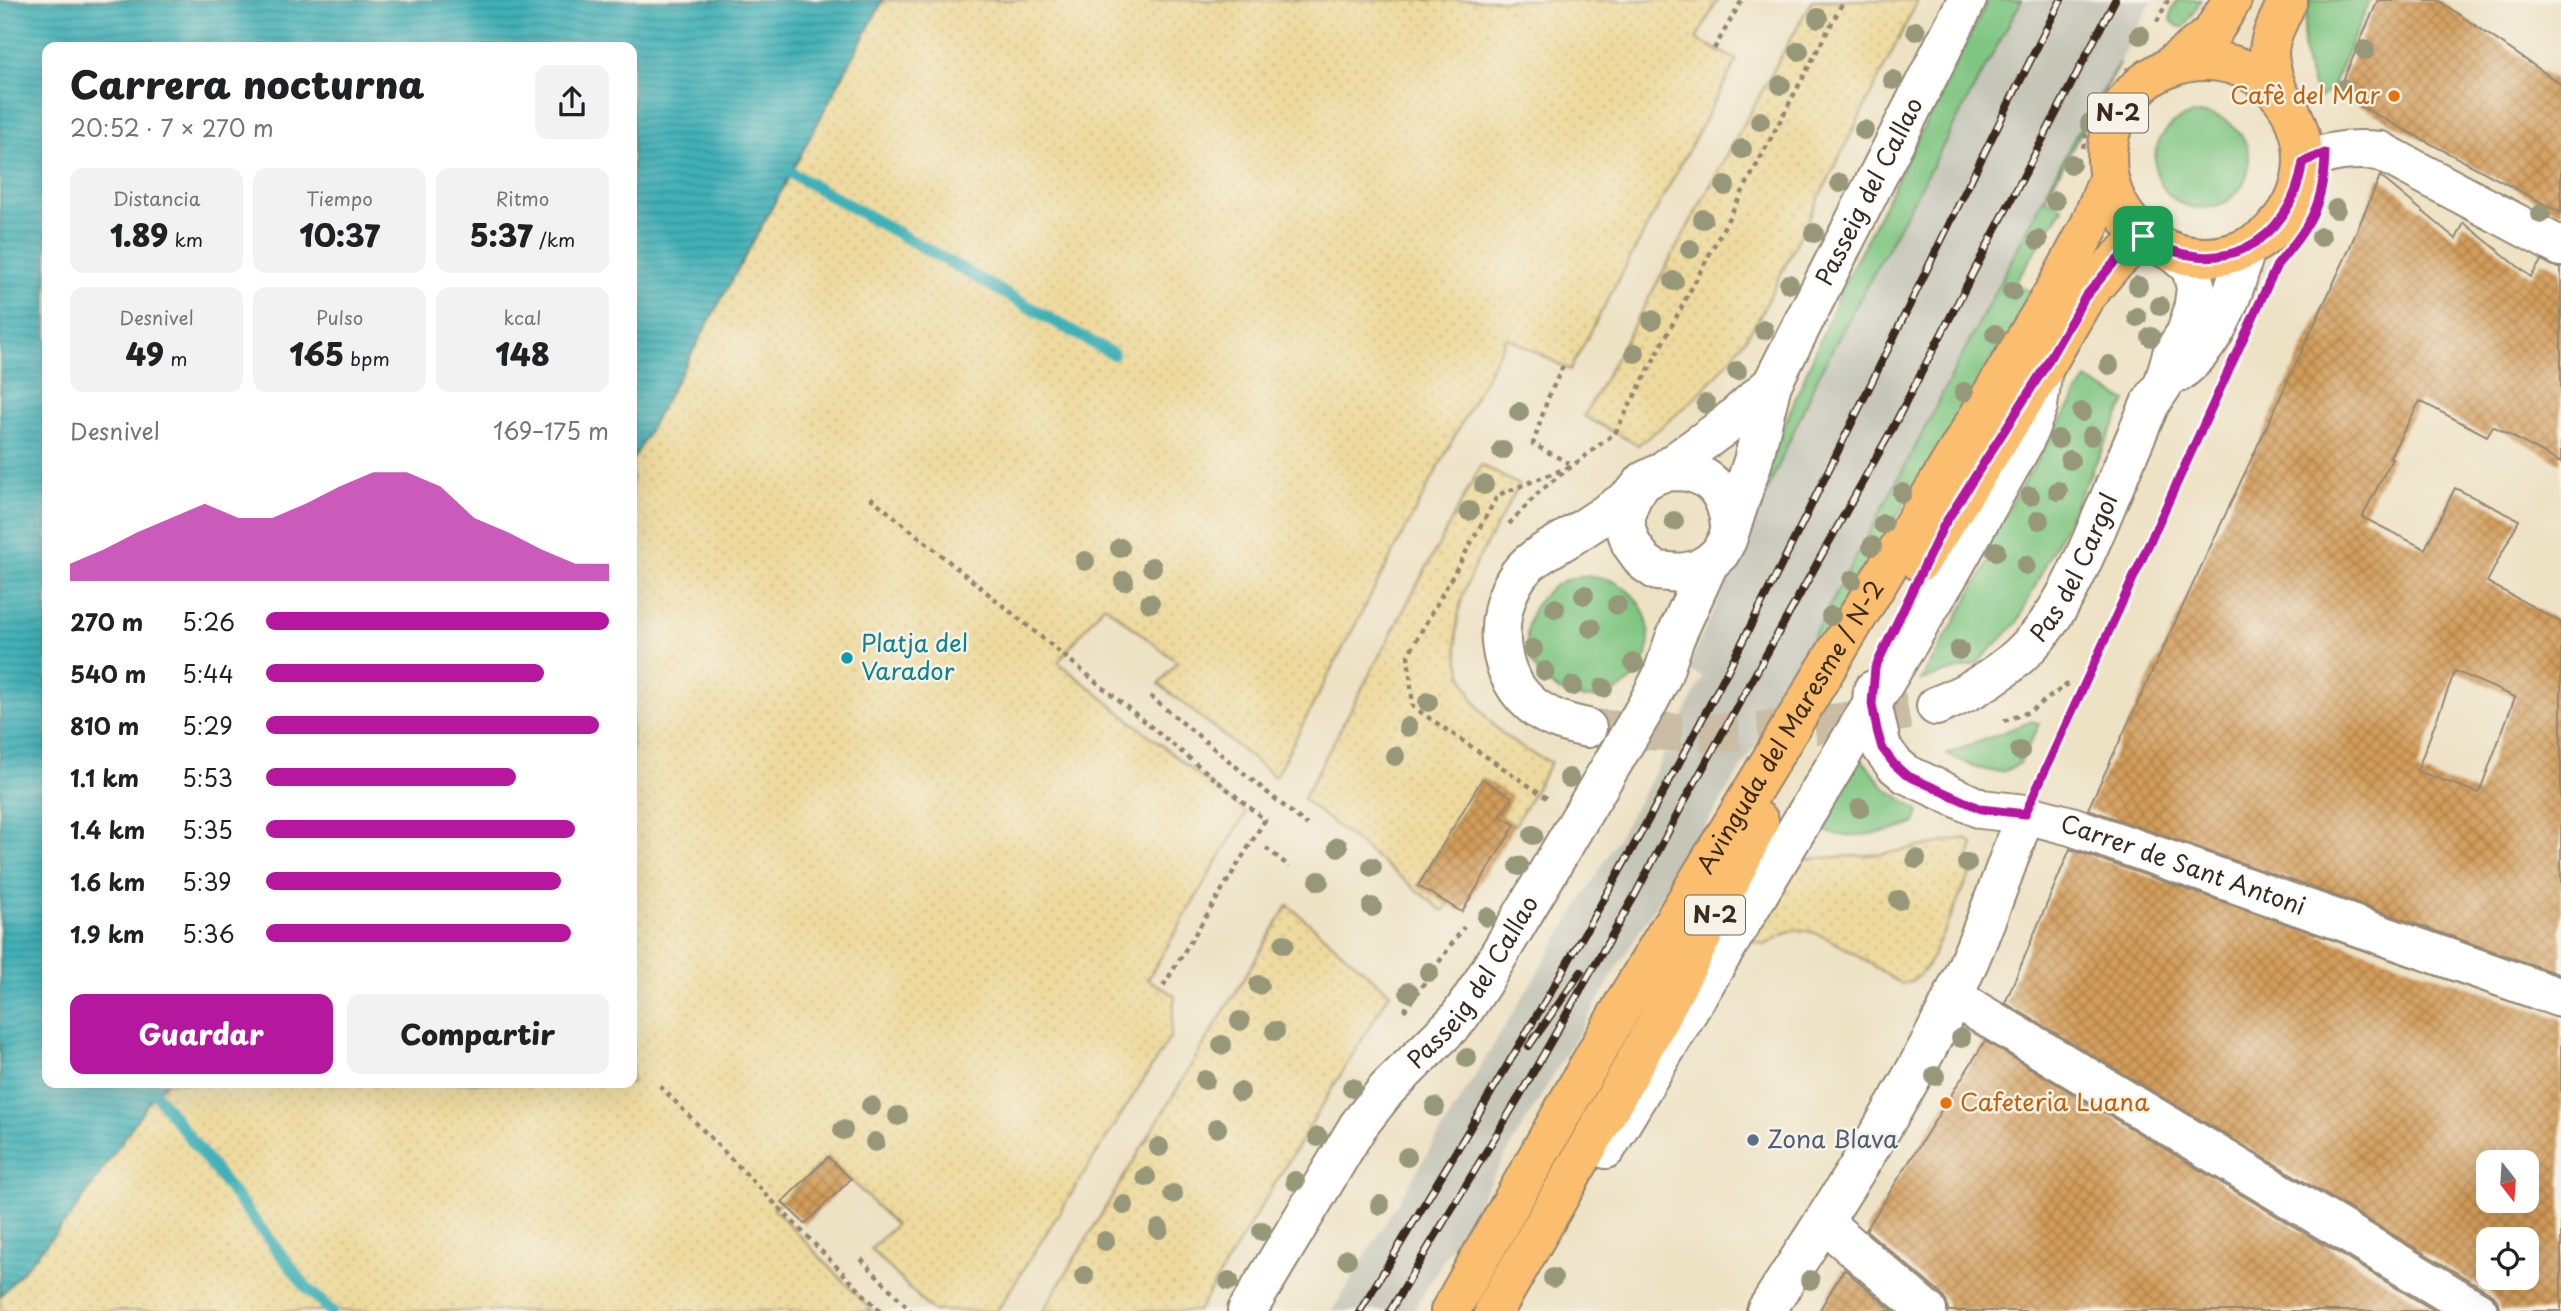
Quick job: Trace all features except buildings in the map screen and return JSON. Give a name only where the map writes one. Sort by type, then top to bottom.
[{"type":"main road","name":"N-2","points":[[2167,68],[2191,61],[2215,60],[2239,66],[2260,77],[2279,94],[2292,113],[2301,138],[2314,158],[2286,213],[2264,237],[2246,248],[2222,256],[2198,257],[2158,244],[2127,219],[2115,200],[2108,179],[2106,152],[2112,125],[2124,101],[2143,81],[2167,68],[2212,33],[2232,0]]},
{"type":"main road","name":"N-2","points":[[2279,94],[2269,67],[2269,41],[2287,0]]},
{"type":"main road","name":"Avinguda del Maresme / N-2","points":[[1450,1311],[1626,1000],[2059,283],[2088,227],[2108,179]]},
{"type":"main road","name":"Avinguda del Maresme / N-2","points":[[1494,1311],[1648,1041],[1714,918],[1767,804],[2043,370],[2085,297],[2112,265],[2158,244]]},
{"type":"street","name":"Passeig del Callao","points":[[1247,1311],[1358,1126],[1387,1089],[1458,1019],[1489,972],[1646,707],[1662,676],[1675,638],[1709,563],[1720,553],[1727,540],[1753,461],[1772,384],[1967,0]]},
{"type":"street","points":[[2314,158],[2357,148],[2380,151],[2561,247]]},
{"type":"street","name":"Pas del Cargol","points":[[1936,706],[1966,694],[2013,662],[2043,630],[2062,601],[2081,563],[2150,404],[2163,385],[2172,354],[2186,332],[2193,311],[2196,288],[2191,268],[2158,244]]},
{"type":"street","name":"Pas del Cargol","points":[[2163,385],[2190,365],[2216,332],[2239,276],[2246,248]]},
{"type":"street","points":[[1494,1311],[1555,1232],[1666,1052],[1952,570],[2024,442],[2038,405],[2043,370]]},
{"type":"street","name":"Passeig del Callao","points":[[1675,638],[1673,612],[1626,529],[1626,512],[1646,484],[1722,428],[1772,384]]},
{"type":"street","points":[[1587,728],[1560,722],[1536,708],[1520,692],[1511,677],[1503,656],[1500,629],[1506,599],[1519,575],[1536,557],[1646,484],[1678,469],[1696,473],[1711,482],[1723,496],[1730,525]]},
{"type":"street","name":"Carrer de Sant Antoni","points":[[1944,525],[1875,668],[1872,704],[1882,748],[1906,775],[1981,809],[2025,814],[2071,826],[2561,998]]},
{"type":"street","points":[[1561,542],[1593,543],[1681,573],[1696,570],[1709,563]]},
{"type":"street","points":[[1766,1311],[1894,1107],[1953,997],[2025,814]]},
{"type":"street","points":[[1953,997],[2478,1311]]},
{"type":"street","points":[[1823,1222],[1927,1311]]},
{"type":"path","points":[[1714,49],[1742,0]]},
{"type":"path","points":[[1563,366],[1548,398],[1533,444],[1573,466],[1615,433],[1844,0]]},
{"type":"path","points":[[2284,257],[2303,234],[2321,197],[2325,173],[2314,158]]},
{"type":"path","points":[[2025,814],[2220,386]]},
{"type":"path","points":[[870,496],[1265,820],[1162,988]]},
{"type":"path","points":[[2029,712],[2072,681]]},
{"type":"path","points":[[1150,696],[1307,825]]},
{"type":"path","points":[[1266,848],[1290,867]]},
{"type":"path","points":[[660,1086],[880,1311]]},
{"type":"path","points":[[861,1259],[911,1311]]},
{"type":"shaded area","points":[[2022,0],[2152,0],[2120,62],[2072,142],[1912,453],[1758,741],[1626,953],[1413,1311],[1332,1311],[1595,878],[1653,776],[1703,677],[1687,670],[1820,372]]},
{"type":"green space","points":[[1988,0],[2022,0],[1820,372],[1730,575],[1782,430],[1844,284]]},
{"type":"green space","points":[[2178,0],[2201,0],[2184,27],[2171,21],[2172,10]]},
{"type":"green space","points":[[2311,0],[2370,0],[2331,90],[2319,99],[2309,75],[2303,38]]},
{"type":"green space","points":[[2120,62],[2045,198],[2063,208],[2015,283],[2034,294],[1820,642],[1812,638],[1912,453],[2072,142]]},
{"type":"green space","points":[[2202,114],[2220,118],[2235,128],[2245,143],[2249,161],[2245,179],[2235,194],[2220,204],[2202,208],[2184,204],[2169,194],[2159,179],[2155,161],[2159,143],[2169,128],[2184,118]]},
{"type":"green space","points":[[2086,379],[2126,401],[2017,623],[1976,664],[1921,680],[1990,560],[1981,554]]},
{"type":"green space","points":[[1588,576],[1611,580],[1631,594],[1645,614],[1649,637],[1645,660],[1631,680],[1611,694],[1588,698],[1565,694],[1545,680],[1531,660],[1527,637],[1531,614],[1545,594],[1565,580]]},
{"type":"green space","points":[[2032,721],[2039,724],[2022,759],[2011,769],[1983,769],[1947,754]]},
{"type":"green space","points":[[1860,757],[1885,788],[1919,812],[1915,823],[1866,835],[1838,834],[1820,826]]},
{"type":"sand","name":"Platja del Varador","points":[[883,0],[1718,0],[1696,39],[1737,60],[1570,370],[1507,337],[1275,777],[1159,684],[1177,662],[1104,605],[1058,662],[1246,813],[1148,979],[1175,996],[1170,1038],[997,1311],[932,1311],[871,1249],[895,1225],[828,1157],[774,1209],[872,1311],[0,1311],[0,1296],[71,1216],[161,1088],[637,1088],[637,452]]},
{"type":"sand","points":[[1812,0],[1918,0],[1759,318],[1733,356],[1705,388],[1638,445],[1584,416]]},
{"type":"sand","points":[[1481,465],[1519,485],[1481,554],[1463,595],[1457,622],[1457,649],[1462,674],[1486,717],[1504,735],[1551,762],[1515,825],[1500,816],[1511,797],[1482,779],[1418,885],[1448,904],[1443,911],[1303,799]]},
{"type":"sand","points":[[1965,838],[1973,844],[1969,858],[1976,862],[1930,961],[1922,973],[1911,981],[1901,984],[1837,943],[1811,932],[1790,932],[1765,945],[1748,939],[1794,865],[1806,859],[1883,854]]},
{"type":"sand","points":[[1288,905],[1390,993],[1198,1311],[1043,1311]]},
{"type":"water","points":[[0,0],[883,0],[637,452],[637,42],[42,42],[42,1088],[161,1088],[71,1216],[0,1296]]},
{"type":"waterway","points":[[791,173],[1113,354]]},
{"type":"waterway","points":[[155,1093],[307,1288],[331,1311]]},
{"type":"tunnel","points":[[1587,728],[1691,733],[1754,731],[1845,721],[1936,706]]},
{"type":"railway","points":[[1360,1311],[1554,986],[1665,789],[1767,593],[2061,0]]},
{"type":"railway","points":[[1390,1311],[1519,1097],[1635,895],[1685,800],[1891,431],[2115,0]]},
{"type":"railway","points":[[1529,1046],[1581,972]]},
{"type":"place","name":"Cafè del Mar","points":[[2394,96]]},
{"type":"place","name":"Platja del Varador","points":[[847,658]]},
{"type":"place","name":"Cafeteria Luana","points":[[1946,1103]]},
{"type":"place","name":"Zona Blava","points":[[1753,1140]]},
{"type":"route","points":[[2325,153],[2321,197],[2313,217],[2303,234],[2277,265],[2041,774],[2025,814],[1981,809],[1906,775],[1894,764],[1882,748],[1877,730],[1872,704],[1875,668],[1944,525],[2043,370],[2085,297],[2112,265],[2143,236],[2174,253],[2198,257],[2222,256],[2246,248],[2264,237],[2280,222],[2292,204],[2300,184],[2303,162],[2325,153]]}]
